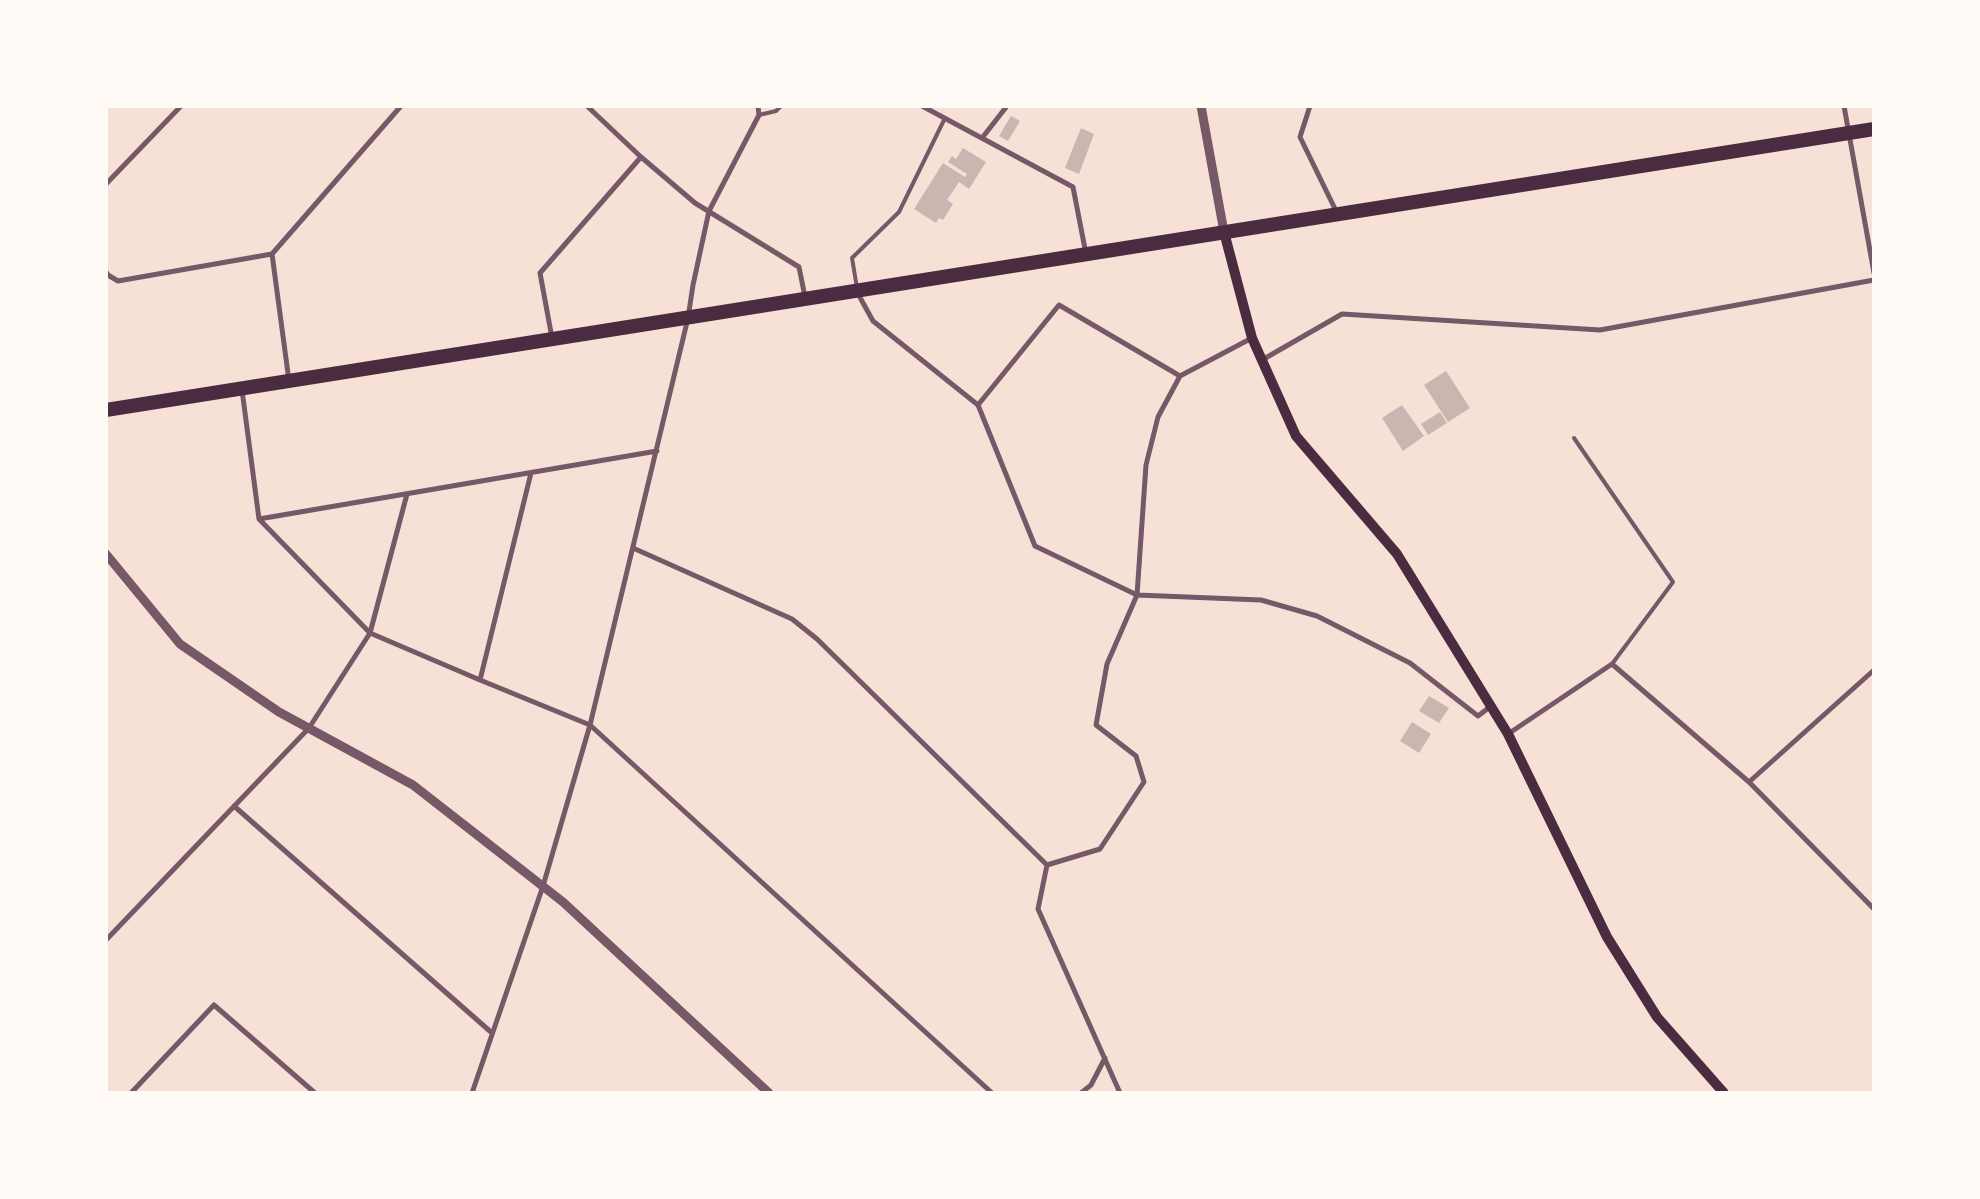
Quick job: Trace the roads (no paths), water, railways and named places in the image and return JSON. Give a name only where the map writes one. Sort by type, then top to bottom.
[{"type":"highway","points":[[106,410],[1874,129]]},
{"type":"main road","points":[[1224,232],[1252,338],[1296,436],[1397,554],[1508,734],[1607,937],[1657,1017],[1724,1093]]},
{"type":"street","points":[[106,184],[181,106]]},
{"type":"street","points":[[106,272],[118,281],[272,254],[401,106]]},
{"type":"street","points":[[588,106],[641,157],[695,202],[799,267],[806,299]]},
{"type":"street","points":[[472,1093],[543,886],[590,725],[657,451],[688,318],[693,286],[710,211],[759,115],[758,106]]},
{"type":"street","points":[[922,106],[1073,187],[1086,254]]},
{"type":"street","points":[[982,138],[1007,106]]},
{"type":"street","points":[[1201,106],[1224,232]]},
{"type":"street","points":[[1310,106],[1300,137],[1337,213]]},
{"type":"street","points":[[1844,106],[1874,273]]},
{"type":"street","points":[[552,338],[540,273],[641,157]]},
{"type":"street","points":[[272,254],[289,381]]},
{"type":"street","points":[[1262,361],[1342,314],[1600,330],[1874,280]]},
{"type":"street","points":[[857,292],[873,321],[978,405],[1035,546],[1137,595],[1261,600],[1317,616],[1410,663],[1478,716],[1491,706]]},
{"type":"street","points":[[978,405],[1059,305],[1180,376]]},
{"type":"street","points":[[1047,865],[1100,849],[1144,782],[1136,756],[1096,725],[1107,664],[1137,595],[1146,465],[1158,417],[1180,376],[1252,338]]},
{"type":"street","points":[[242,389],[259,520],[370,633],[590,725],[992,1093]]},
{"type":"street","points":[[259,520],[657,451]]},
{"type":"street","points":[[480,680],[531,473]]},
{"type":"street","points":[[106,940],[310,728],[370,633],[407,494]]},
{"type":"street","points":[[633,548],[792,619],[817,639],[1047,865]]},
{"type":"street","points":[[106,554],[180,644],[279,712],[413,785],[563,902],[769,1093]]},
{"type":"street","points":[[1508,734],[1612,664],[1749,782],[1874,909]]},
{"type":"street","points":[[1749,782],[1874,670]]},
{"type":"street","points":[[234,806],[492,1033]]},
{"type":"street","points":[[1047,865],[1038,909],[1120,1093]]},
{"type":"street","points":[[131,1093],[214,1005],[316,1093]]},
{"type":"street","points":[[1081,1093],[1091,1085],[1105,1058]]},
{"type":"lane","points":[[759,115],[776,111],[781,106]]},
{"type":"lane","points":[[857,292],[852,258],[899,212],[945,118]]},
{"type":"lane","points":[[1574,438],[1673,582],[1612,664]]}]
